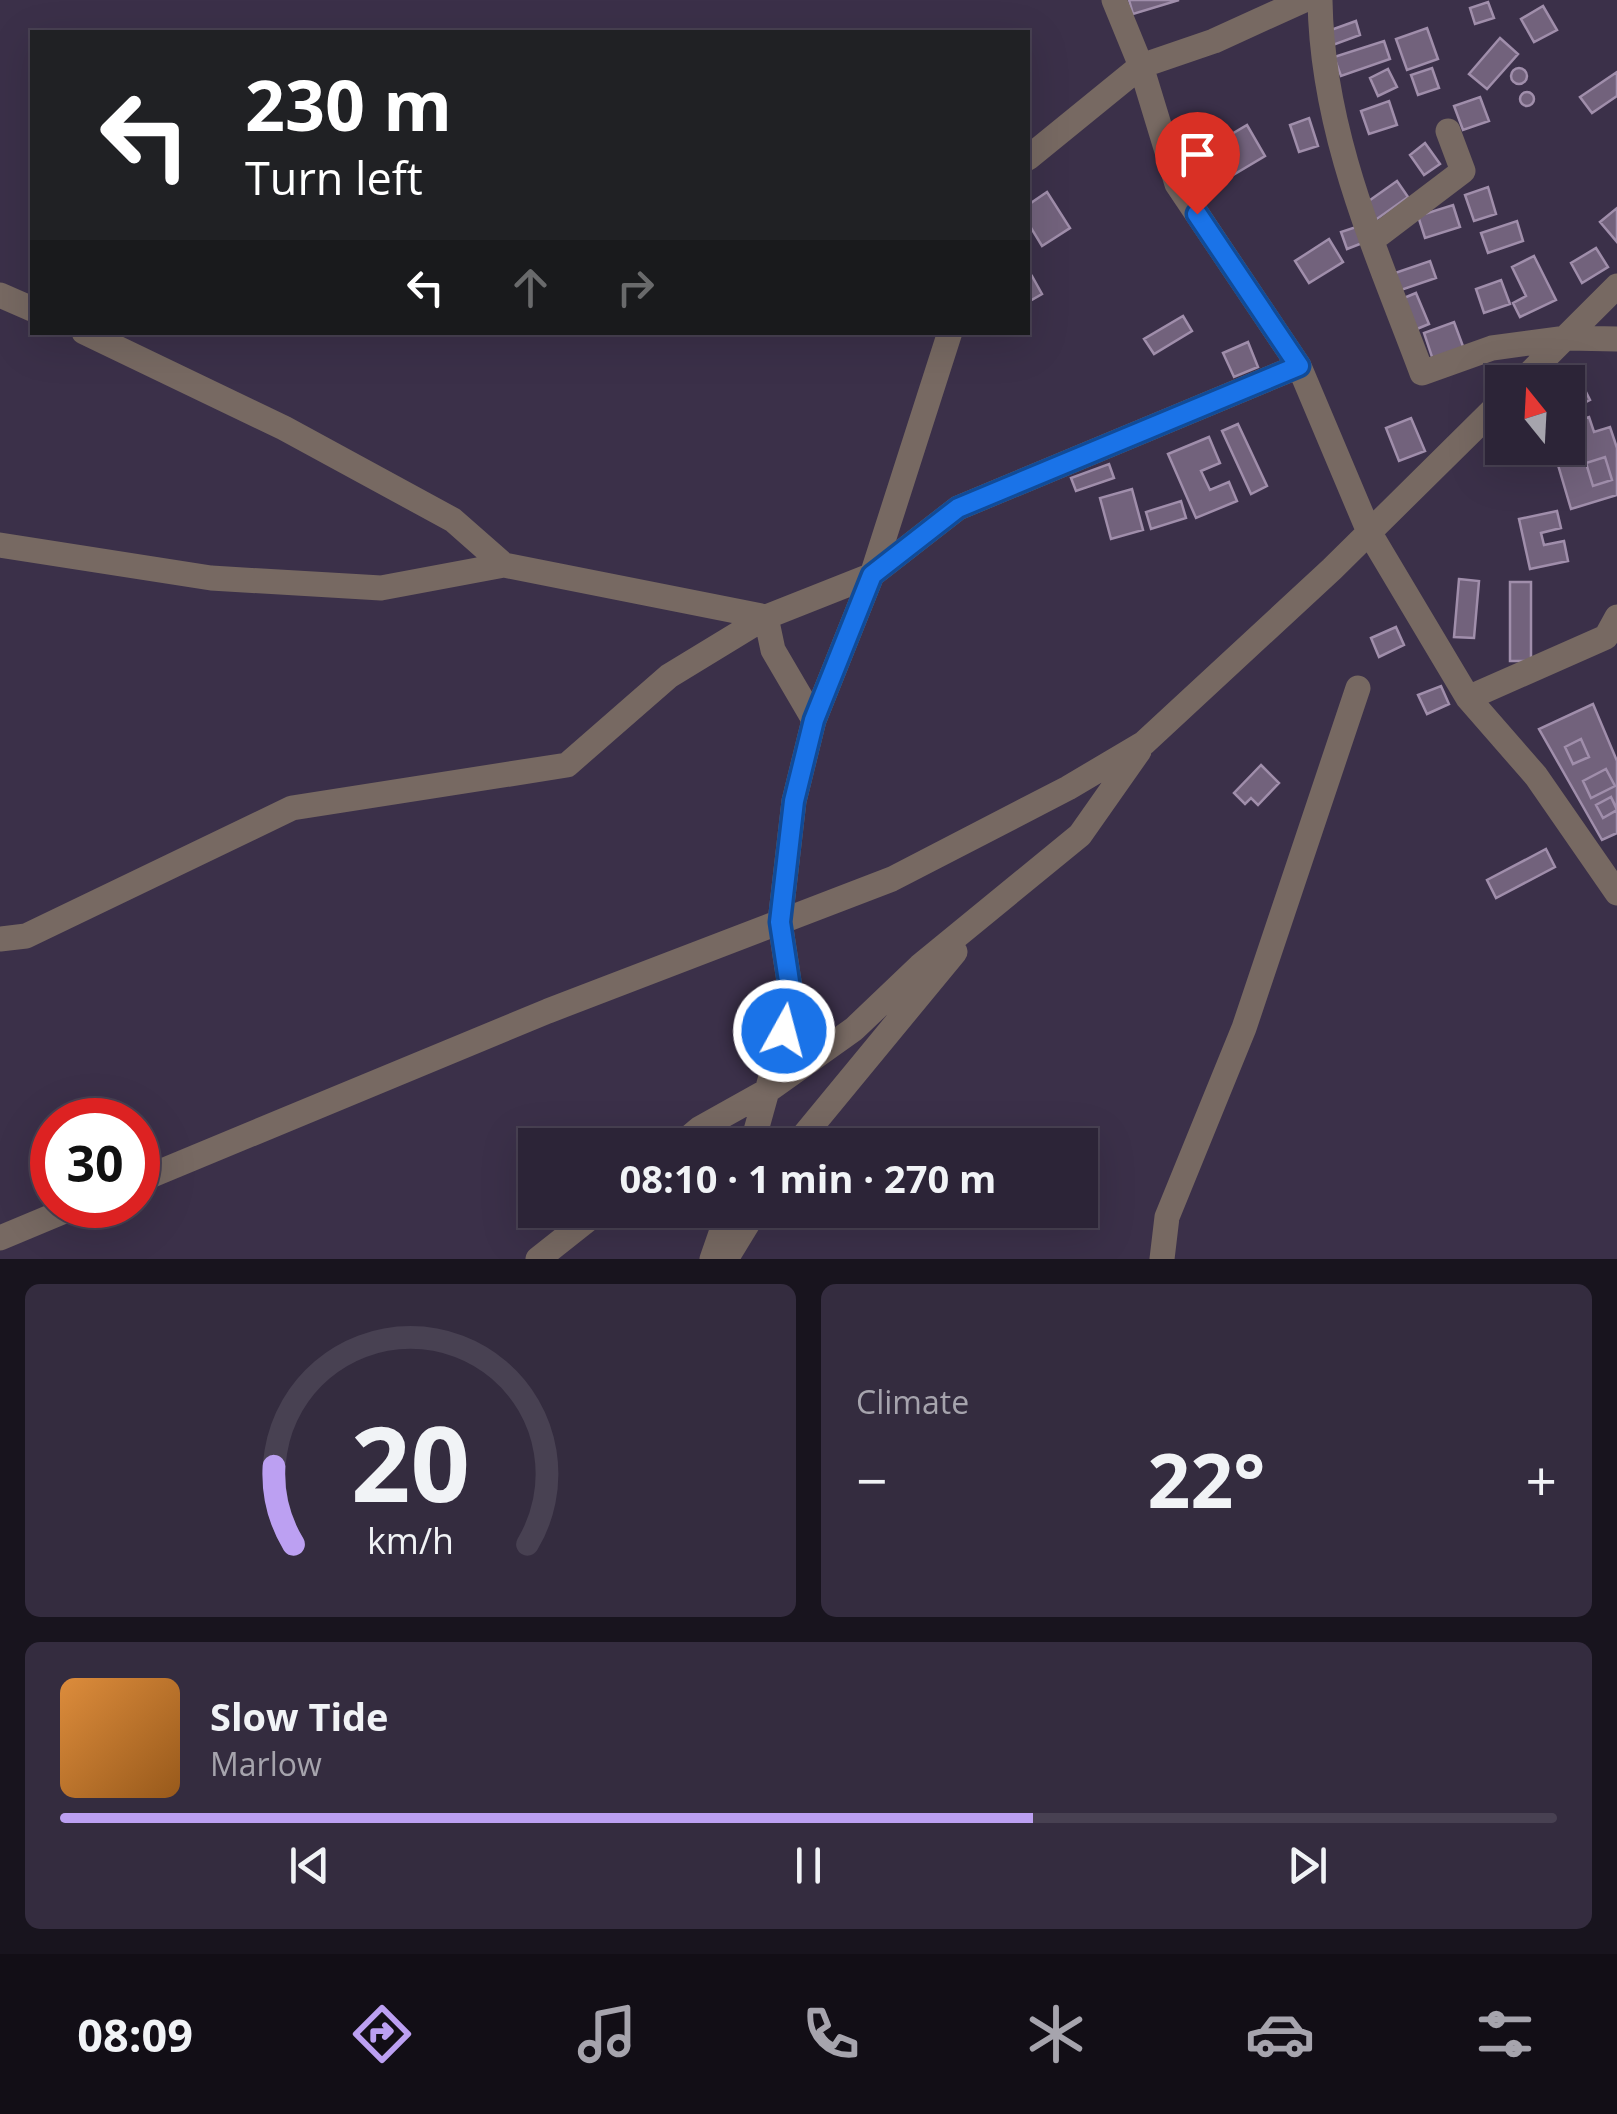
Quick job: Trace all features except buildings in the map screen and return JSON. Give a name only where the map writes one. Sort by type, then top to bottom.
[{"type":"street","points":[[1114,0],[1141,66],[1177,184],[1299,366],[1369,532],[1468,698],[1536,776],[1617,893]]},
{"type":"street","points":[[1030,156],[1141,66],[1214,41],[1304,0]]},
{"type":"street","points":[[1320,0],[1320,45],[1346,170],[1422,373],[1492,348],[1567,338],[1617,339]]},
{"type":"street","points":[[1372,240],[1463,171],[1448,131]]},
{"type":"street","points":[[1539,365],[1617,286]]},
{"type":"street","points":[[0,294],[30,308]]},
{"type":"street","points":[[90,335],[284,428],[453,520],[504,565]]},
{"type":"street","points":[[757,1128],[792,1001],[780,922],[794,801],[814,720],[872,575],[949,335]]},
{"type":"street","points":[[0,939],[26,936],[292,808],[567,765],[669,676],[766,618],[872,575],[958,508],[1299,366]]},
{"type":"street","points":[[160,1172],[548,1011],[892,880],[1068,788],[1144,742],[1485,418]]},
{"type":"street","points":[[0,545],[212,578],[381,588],[504,565],[766,618]]},
{"type":"street","points":[[1468,698],[1606,637],[1617,617]]},
{"type":"street","points":[[766,618],[773,650],[814,720]]},
{"type":"street","points":[[1162,1259],[1167,1217],[1244,1028],[1358,688]]},
{"type":"street","points":[[701,1128],[767,1091],[854,1029],[920,966],[1080,834],[1144,742]]},
{"type":"street","points":[[810,1128],[994,906]]},
{"type":"street","points":[[0,1238],[30,1225]]},
{"type":"street","points":[[538,1259],[577,1228]]},
{"type":"street","points":[[712,1259],[723,1228]]},
{"type":"street","points":[[726,1259],[745,1228]]},
{"type":"route","points":[[784,1031],[792,1001],[780,922],[794,801],[814,720],[872,575],[958,508],[1299,366],[1197,214]]}]
